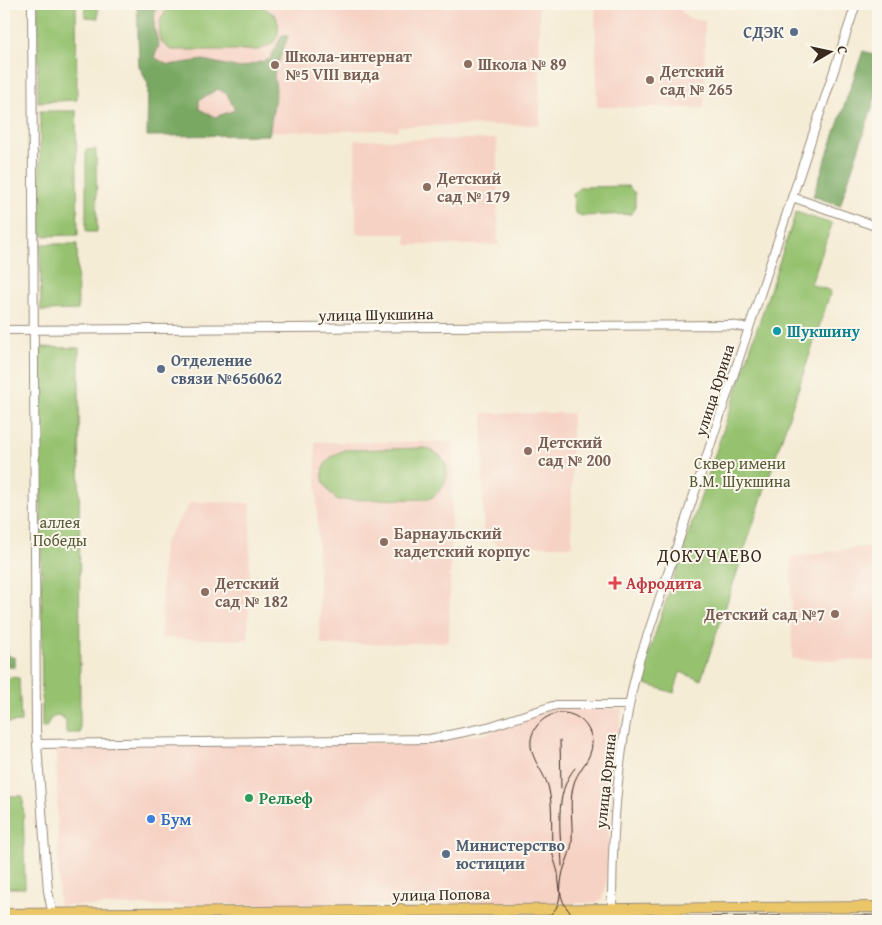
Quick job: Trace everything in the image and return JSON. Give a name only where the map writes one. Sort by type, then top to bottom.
[{"type":"main road","name":"улица Попова","points":[[4,914],[54,917],[342,912],[401,909],[878,907]]},
{"type":"main road","points":[[612,908],[612,921]]},
{"type":"main road","points":[[401,909],[403,921]]},
{"type":"street","points":[[32,4],[34,614],[37,744],[48,891],[54,917]]},
{"type":"street","name":"улица Юрина","points":[[612,908],[615,815],[628,705],[648,631],[856,4]]},
{"type":"street","points":[[792,197],[878,228]]},
{"type":"street","name":"улица Шукшина","points":[[4,330],[730,325],[749,328]]},
{"type":"street","points":[[37,744],[430,739],[488,727],[556,705],[628,705]]},
{"type":"shaded area","name":"Школа-интернат №5 VIII вида","points":[[152,4],[539,4],[540,125],[398,126],[398,130],[154,133]]},
{"type":"shaded area","name":"Детский сад № 265","points":[[595,4],[675,4],[688,18],[705,21],[704,108],[597,107]]},
{"type":"shaded area","name":"Детский сад № 179","points":[[497,139],[498,245],[406,245],[406,234],[356,234],[355,140]]},
{"type":"shaded area","name":"Детский сад № 200","points":[[483,413],[572,413],[572,546],[499,546],[483,533]]},
{"type":"shaded area","name":"Барнаульский кадетский корпус","points":[[315,442],[453,442],[449,642],[321,645]]},
{"type":"shaded area","name":"Детский сад № 182","points":[[191,502],[251,503],[248,640],[161,638],[163,545]]},
{"type":"shaded area","name":"Детский сад №7","points":[[878,545],[878,661],[792,659],[791,557]]},
{"type":"shaded area","points":[[555,706],[622,709],[611,797],[606,886],[602,899],[595,903],[59,906],[56,751],[75,746],[399,743],[486,734]]},
{"type":"green space","points":[[38,4],[76,4],[77,100],[38,102]]},
{"type":"green space","points":[[85,4],[98,4],[98,18],[85,17]]},
{"type":"green space","points":[[137,4],[173,4],[155,9],[154,27],[159,46],[154,57],[168,65],[203,60],[240,68],[270,59],[282,35],[288,36],[274,74],[276,90],[269,135],[147,136],[148,84],[139,66]],"holes":[[[218,89],[227,94],[235,110],[215,117],[199,109],[199,100]]]},
{"type":"green space","points":[[259,4],[276,16],[278,22],[278,33],[274,42],[264,48],[258,50],[171,50],[162,43],[160,22],[164,13],[172,5]]},
{"type":"green space","points":[[863,51],[877,55],[878,52],[878,89],[840,206],[813,196]]},
{"type":"green space","points":[[40,111],[76,111],[78,235],[40,236]]},
{"type":"green space","points":[[96,149],[97,232],[86,232],[86,150]]},
{"type":"green space","points":[[628,186],[635,193],[635,209],[631,214],[582,216],[575,213],[573,194],[580,187]]},
{"type":"green space","name":"Сквер имени В.М. Шукшина","points":[[796,212],[832,224],[811,284],[831,291],[701,680],[680,672],[674,693],[639,682]]},
{"type":"green space","points":[[40,244],[77,244],[78,310],[41,311]]},
{"type":"green space","name":"аллея Победы","points":[[40,347],[79,348],[80,733],[66,733],[66,720],[58,715],[50,719],[46,728],[42,728]]},
{"type":"green space","points":[[425,448],[435,452],[442,458],[446,464],[447,472],[443,486],[429,499],[337,500],[325,486],[322,472],[324,466],[335,455],[344,450]]},
{"type":"green space","points":[[4,645],[7,646],[7,655],[15,658],[15,667],[4,667]]},
{"type":"green space","points":[[10,677],[19,678],[21,722],[4,723],[4,680]]},
{"type":"green space","points":[[4,796],[23,796],[25,888],[4,888]]},
{"type":"tram line","points":[[544,918],[554,911],[559,901],[560,895],[561,889],[563,871],[572,844],[571,800],[573,787],[577,775],[592,748],[591,736],[583,721],[573,715],[562,713],[551,715],[538,725],[532,735],[531,747],[549,790],[552,850],[558,873],[560,893],[562,898],[564,904],[578,918]]},
{"type":"tram line","points":[[560,740],[561,788]]},
{"type":"tram line","points":[[562,866],[561,802],[568,778],[575,768]]},
{"type":"tram line","points":[[186,921],[878,915]]},
{"type":"place","name":"СДЭК","points":[[794,32]]},
{"type":"place","name":"Школа № 89","points":[[468,64]]},
{"type":"place","name":"Школа-интернат №5 VIII вида","points":[[275,65]]},
{"type":"place","name":"Детский сад № 265","points":[[650,80]]},
{"type":"place","name":"Детский сад № 179","points":[[427,187]]},
{"type":"place","name":"Шукшину","points":[[777,331]]},
{"type":"place","name":"Отделение связи №656062","points":[[161,369]]},
{"type":"place","name":"Детский сад № 200","points":[[528,451]]},
{"type":"place","name":"Барнаульский кадетский корпус","points":[[384,542]]},
{"type":"place","name":"Афродита","points":[[615,583]]},
{"type":"place","name":"Детский сад № 182","points":[[205,592]]},
{"type":"place","name":"Детский сад №7","points":[[835,614]]},
{"type":"place","name":"Рельеф","points":[[249,798]]},
{"type":"place","name":"Бум","points":[[151,819]]},
{"type":"place","name":"Министерство юстиции","points":[[446,854]]},
{"type":"district","name":"ДОКУЧАЕВО","points":[[710,556]]}]
